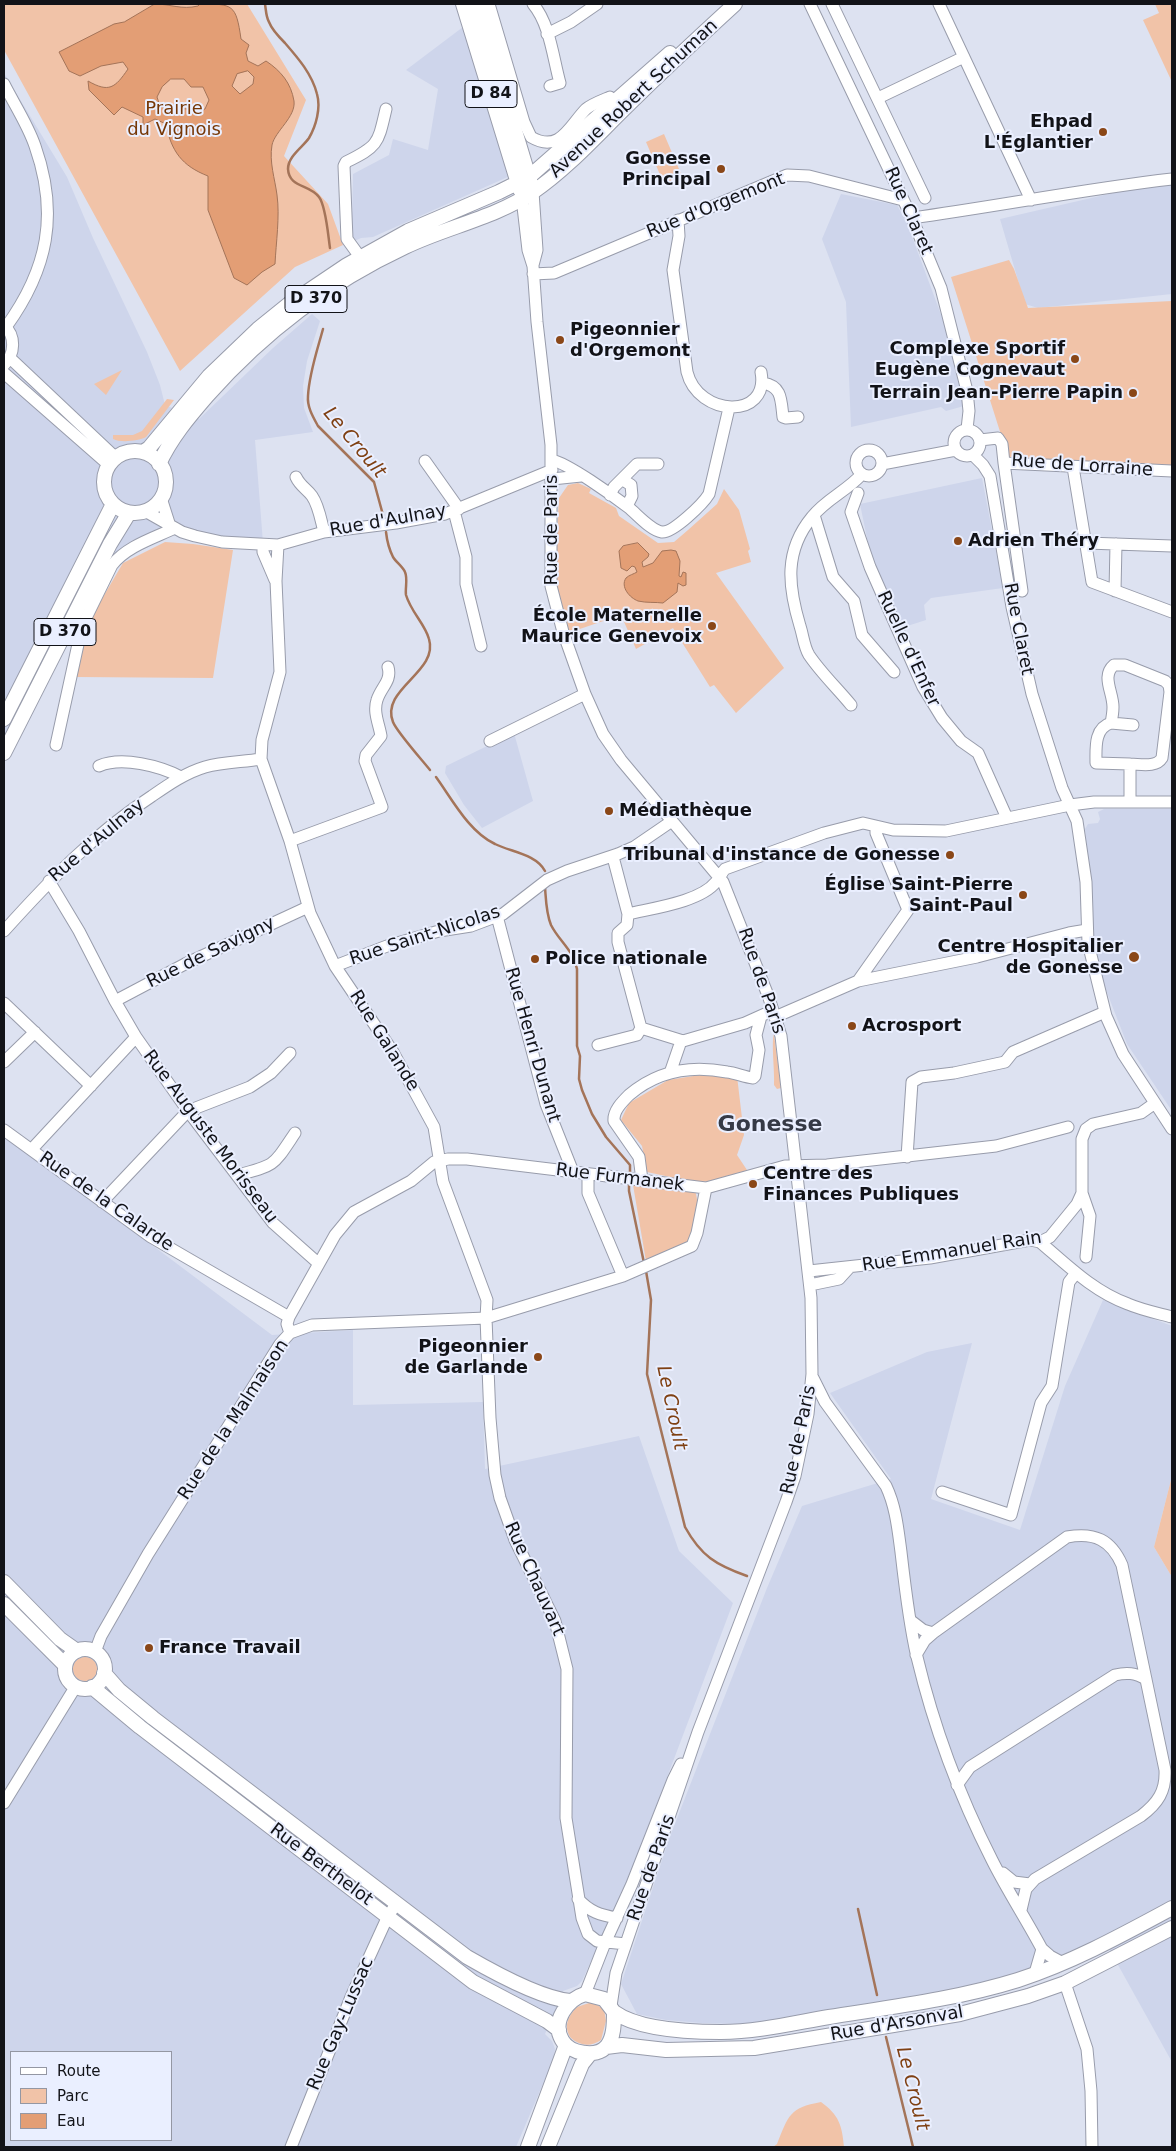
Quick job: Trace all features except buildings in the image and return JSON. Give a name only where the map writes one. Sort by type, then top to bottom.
[{"type":"main road","name":"D 84","points":[[463,4],[524,180],[527,195]]},
{"type":"main road","name":"D 84","points":[[477,4],[523,154],[524,180]]},
{"type":"main road","name":"Avenue Robert Schuman","points":[[524,180],[724,4]]},
{"type":"main road","name":"Avenue Robert Schuman","points":[[527,195],[575,157],[654,79],[735,4]]},
{"type":"main road","name":"D 370","points":[[142,452],[149,448],[209,376],[258,329],[316,285],[408,232],[524,180]]},
{"type":"main road","name":"D 370","points":[[159,464],[179,430],[220,381],[275,330],[302,309],[372,263],[406,246],[498,210],[527,195]]},
{"type":"main road","points":[[133,451],[142,452],[150,456],[159,464],[165,479],[164,489],[161,498],[151,508],[145,511],[129,513],[113,504],[107,495],[104,485],[105,475],[112,461],[133,451]]},
{"type":"main road","name":"D 370","points":[[4,719],[113,504]]},
{"type":"main road","name":"D 370","points":[[4,753],[110,544],[129,513]]},
{"type":"main road","points":[[4,1582],[60,1639],[77,1651]]},
{"type":"main road","points":[[4,1604],[65,1665]]},
{"type":"main road","points":[[88,1650],[95,1652],[103,1663],[104,1673],[98,1683],[92,1687],[76,1686],[66,1675],[65,1665],[70,1656],[77,1651],[88,1650]]},
{"type":"main road","name":"Rue Berthelot","points":[[104,1673],[119,1690],[153,1718],[467,1957],[500,1976],[556,2000],[570,2001]]},
{"type":"main road","name":"Rue Berthelot","points":[[92,1687],[140,1727],[473,1982],[547,2021],[559,2030]]},
{"type":"main road","name":"Rue d'Arsonval","points":[[613,2009],[624,2019],[638,2023],[691,2031],[722,2032],[767,2027],[946,1998],[1013,1981],[1063,1963],[1100,1948],[1172,1908]]},
{"type":"main road","name":"Rue d'Arsonval","points":[[606,2047],[622,2045],[666,2050],[754,2048],[960,2014],[1028,1996],[1065,1983],[1172,1928]]},
{"type":"main road","points":[[585,1994],[604,1999],[613,2009],[612,2034],[606,2047],[590,2054],[566,2045],[561,2039],[559,2030],[564,2009],[570,2001],[585,1994]]},
{"type":"main road","points":[[528,2147],[566,2045]]},
{"type":"main road","points":[[548,2147],[582,2064],[590,2054]]},
{"type":"street","points":[[489,4],[527,130],[533,138],[545,141],[555,140],[575,124],[587,109],[610,96]]},
{"type":"street","points":[[533,4],[539,13],[547,34],[560,83],[550,86]]},
{"type":"street","points":[[547,34],[571,22],[597,4]]},
{"type":"street","name":"Rue Claret","points":[[810,4],[912,218],[944,298],[967,391],[970,410],[967,429]]},
{"type":"street","points":[[832,4],[925,198]]},
{"type":"street","points":[[939,4],[1031,200]]},
{"type":"street","points":[[878,98],[964,57]]},
{"type":"street","points":[[4,84],[35,144],[45,180],[48,230],[38,271],[18,310],[5,326],[11,335],[13,344],[7,361],[112,461]]},
{"type":"street","points":[[360,258],[347,239],[344,166],[346,162],[373,148],[379,139],[386,109]]},
{"type":"street","points":[[523,154],[533,138]]},
{"type":"street","name":"Rue d'Orgemont","points":[[533,270],[554,273],[787,175],[809,176],[903,200]]},
{"type":"street","points":[[912,218],[1031,200],[1082,190],[1172,179]]},
{"type":"street","name":"Rue de Paris","points":[[527,195],[528,250],[533,270],[552,470],[551,586],[563,632],[585,694],[610,745],[719,876],[745,933],[782,1036],[810,1285],[812,1374],[808,1413],[795,1476],[785,1507],[698,1732],[616,1973],[613,2009]]},
{"type":"street","points":[[678,220],[679,236],[673,270],[689,380],[698,394],[705,399],[729,408],[748,403],[760,391],[762,378],[780,392],[784,417],[798,417]]},
{"type":"street","points":[[4,373],[112,461]]},
{"type":"street","points":[[552,470],[560,462],[627,506],[650,525],[663,532],[673,528],[704,502],[712,487],[729,408]]},
{"type":"street","points":[[967,429],[978,434],[980,440],[978,451],[973,455],[964,456],[955,446],[958,433],[967,429]]},
{"type":"street","name":"Rue de Lorraine","points":[[980,440],[998,438],[1002,444],[1004,463],[1172,471]]},
{"type":"street","points":[[881,460],[955,446]]},
{"type":"street","points":[[872,450],[881,460],[880,470],[875,475],[867,476],[862,474],[856,464],[860,453],[872,450]]},
{"type":"street","name":"Rue Claret","points":[[973,455],[990,476],[1012,607],[1032,694],[1045,742],[1077,821],[1081,837],[1086,882],[1087,930],[1094,970],[1105,1012],[1123,1054],[1172,1129]]},
{"type":"street","points":[[425,461],[456,510],[466,557],[466,584],[481,646]]},
{"type":"street","points":[[1004,463],[1022,591]]},
{"type":"street","points":[[610,495],[614,488],[624,480],[637,464],[658,464]]},
{"type":"street","points":[[1073,467],[1092,582],[1172,612]]},
{"type":"street","name":"Rue d'Aulnay","points":[[145,511],[195,536],[222,542],[263,546],[278,545],[324,532],[396,523],[456,510],[552,470],[581,476]]},
{"type":"street","points":[[851,705],[808,654],[790,585],[792,557],[796,544],[814,515],[837,495],[851,486],[862,474]]},
{"type":"street","points":[[296,477],[300,485],[312,496],[324,532]]},
{"type":"street","points":[[624,480],[631,485],[632,496],[627,506]]},
{"type":"street","name":"Ruelle d'Enfer","points":[[858,492],[851,512],[870,567],[923,687],[942,718],[961,742],[978,753],[1007,818]]},
{"type":"street","points":[[56,745],[82,626],[112,565],[119,557],[172,525],[161,498]]},
{"type":"street","points":[[814,515],[833,577],[854,600],[862,635],[894,672]]},
{"type":"street","points":[[1087,543],[1172,546]]},
{"type":"street","points":[[1115,590],[1116,544]]},
{"type":"street","points":[[261,759],[262,740],[280,672],[276,581],[278,545]]},
{"type":"street","points":[[263,546],[263,552],[276,581]]},
{"type":"street","points":[[1111,723],[1113,706],[1107,678],[1109,669],[1114,665],[1125,666],[1165,681],[1169,685],[1170,692],[1162,758],[1159,763],[1154,764],[1096,762],[1097,739],[1100,730],[1105,725],[1111,723],[1133,725]]},
{"type":"street","points":[[290,841],[382,806],[365,761],[366,756],[381,736],[375,711],[377,700],[390,674],[388,667]]},
{"type":"street","points":[[490,741],[585,694]]},
{"type":"street","name":"Rue d'Aulnay","points":[[4,931],[49,881],[109,826],[181,777],[205,767],[261,759]]},
{"type":"street","name":"Rue Galande","points":[[261,759],[290,841],[308,907],[335,966],[367,1011],[421,1100],[434,1127],[444,1182],[450,1199]]},
{"type":"street","points":[[99,766],[114,762],[148,765],[168,770],[181,777]]},
{"type":"street","points":[[1130,764],[1130,801]]},
{"type":"street","points":[[628,914],[695,896],[717,882],[725,869],[824,833],[863,823],[893,830],[946,831],[1070,805],[1130,801],[1172,802]]},
{"type":"street","name":"Rue Saint-Nicolas","points":[[335,966],[387,946],[439,931],[471,926],[503,914],[547,880],[567,871],[613,856],[634,846],[672,821]]},
{"type":"street","points":[[858,981],[908,910],[876,833],[876,826]]},
{"type":"street","points":[[598,1045],[637,1035],[641,1028],[618,942],[618,933],[627,925],[628,914],[613,856]]},
{"type":"street","name":"Rue Auguste Morisseau","points":[[49,881],[80,932],[114,1001],[136,1038],[188,1112],[273,1223],[318,1263]]},
{"type":"street","name":"Rue de Savigny","points":[[114,1001],[185,964],[308,907]]},
{"type":"street","name":"Rue Henri Dunant","points":[[497,916],[546,1104],[573,1172]]},
{"type":"street","points":[[641,1028],[681,1041],[692,1040],[745,1023],[760,1021],[768,1027],[775,1017],[858,981],[977,957],[1060,935],[1087,930]]},
{"type":"street","points":[[4,1002],[91,1086]]},
{"type":"street","points":[[907,1157],[912,1082],[921,1076],[954,1073],[1005,1062],[1019,1048],[1105,1012]]},
{"type":"street","points":[[642,1180],[639,1157],[616,1125],[614,1117],[624,1100],[653,1074],[711,1070],[754,1078],[759,1050],[756,1038],[760,1021]]},
{"type":"street","points":[[4,1062],[35,1032]]},
{"type":"street","points":[[32,1149],[136,1038]]},
{"type":"street","points":[[670,1073],[681,1041]]},
{"type":"street","points":[[102,1202],[188,1112],[250,1087],[271,1073],[290,1053]]},
{"type":"street","points":[[1086,1257],[1090,1216],[1082,1193],[1082,1139],[1086,1129],[1093,1124],[1141,1113],[1155,1103]]},
{"type":"street","name":"Rue Furmanek","points":[[440,1161],[467,1159],[706,1188],[785,1166],[907,1157],[996,1146],[1068,1127]]},
{"type":"street","name":"Rue de la Calarde","points":[[4,1130],[151,1237],[288,1317]]},
{"type":"street","points":[[238,1175],[268,1168],[276,1162],[295,1133]]},
{"type":"street","points":[[290,1333],[287,1324],[288,1317],[335,1235],[354,1212],[411,1181],[428,1166],[440,1161]]},
{"type":"street","points":[[588,1174],[588,1193],[623,1276]]},
{"type":"street","name":"Rue de la Malmaison","points":[[95,1652],[101,1636],[148,1554],[280,1344],[290,1333],[312,1325],[486,1318],[623,1276],[692,1246],[697,1233],[706,1188]]},
{"type":"street","name":"Rue Emmanuel Rain","points":[[809,1271],[930,1258],[1030,1240],[1040,1242],[1050,1238],[1055,1233],[1077,1204],[1082,1193]]},
{"type":"street","name":"Rue Chauvart","points":[[450,1199],[487,1300],[490,1418],[495,1475],[500,1498],[515,1540],[555,1621],[567,1669],[566,1818],[582,1918],[588,1934],[597,1941],[605,1943]]},
{"type":"street","points":[[1040,1242],[1076,1273],[1110,1296],[1126,1304],[1172,1316]]},
{"type":"street","points":[[810,1285],[839,1279],[849,1268]]},
{"type":"street","points":[[942,1492],[1010,1515],[1041,1403],[1052,1386],[1069,1282],[1076,1273]]},
{"type":"street","points":[[812,1374],[825,1402],[890,1494],[896,1515],[916,1654],[945,1754],[957,1785],[992,1860],[1042,1949],[1063,1963]]},
{"type":"street","points":[[808,1413],[818,1402],[825,1402]]},
{"type":"street","points":[[916,1654],[925,1640],[933,1633],[1067,1537],[1077,1535],[1096,1538],[1115,1550],[1122,1565],[1166,1780],[1162,1795],[1155,1805],[1141,1816],[1030,1884],[1023,1897],[1020,1910]]},
{"type":"street","points":[[910,1620],[923,1630],[933,1633]]},
{"type":"street","points":[[957,1785],[970,1767],[1115,1675],[1125,1673],[1136,1674],[1146,1679]]},
{"type":"street","points":[[4,1804],[76,1686]]},
{"type":"street","name":"Rue de Paris","points":[[585,1994],[605,1943],[632,1884],[673,1780],[698,1732]]},
{"type":"street","points":[[992,1860],[1014,1882],[1030,1884]]},
{"type":"street","points":[[578,1900],[597,1915],[617,1918],[626,1944],[605,1943]]},
{"type":"street","name":"Rue Gay-Lussac","points":[[291,2147],[351,1997],[388,1916],[396,1904]]},
{"type":"street","points":[[1035,1973],[1042,1949]]},
{"type":"street","points":[[1065,1983],[1087,2049],[1091,2091],[1092,2147]]},
{"type":"shaded area","points":[[463,27],[510,176],[373,237],[361,238],[350,243],[342,229],[352,225],[353,174],[389,155],[393,139],[428,150],[438,89],[406,70]]},
{"type":"shaded area","points":[[4,73],[67,177],[93,238],[147,352],[160,385],[165,405],[199,419],[273,348],[312,314],[320,321],[307,361],[303,386],[304,408],[313,432],[255,440],[263,543],[234,546],[158,529],[115,553],[99,546],[4,742]]},
{"type":"shaded area","points":[[1172,184],[1172,294],[1038,308],[1025,304],[1000,219],[1126,190]]},
{"type":"shaded area","points":[[841,194],[897,205],[907,223],[943,320],[964,406],[946,411],[941,407],[851,427],[846,302],[822,239]]},
{"type":"shaded area","points":[[982,478],[1003,588],[931,598],[924,605],[926,620],[901,628],[871,558],[860,504]]},
{"type":"shaded area","points":[[514,733],[533,801],[482,828],[464,805],[445,773],[446,766]]},
{"type":"shaded area","name":"Centre Hospitalier de Gonesse","points":[[1104,809],[1172,809],[1172,1111],[1127,1044],[1099,972],[1093,942],[1093,913],[1085,829],[1088,824],[1098,823],[1100,819],[1098,812]]},
{"type":"shaded area","points":[[4,1134],[272,1335],[353,1330],[353,1405],[483,1402],[485,1469],[639,1436],[679,1551],[733,1603],[638,1854],[612,1915],[582,1981],[577,1986],[563,1991],[545,2034],[552,2041],[555,2049],[554,2058],[516,2147],[4,2147]]},
{"type":"shaded area","points":[[1103,1300],[1172,1326],[1172,1476],[1154,1547],[1172,1577],[1172,2062],[1103,1938],[1016,1974],[966,1987],[777,2021],[743,2024],[701,2023],[666,2020],[637,2014],[621,1984],[669,1839],[767,1588],[802,1506],[891,1479],[830,1393],[927,1352],[972,1343],[931,1499],[1020,1530],[1065,1386]]},
{"type":"green space","name":"Prairie du Vignois","points":[[4,4],[247,4],[306,100],[284,156],[328,204],[343,245],[295,267],[180,371],[4,50]]},
{"type":"green space","points":[[1155,4],[1172,4],[1172,82],[1143,20],[1159,13]]},
{"type":"green space","points":[[664,134],[682,176],[664,184],[646,142]]},
{"type":"green space","name":"Complexe Sportif Eugène Cognevaut","points":[[1009,260],[1028,308],[1172,301],[1172,469],[1009,460],[951,277]]},
{"type":"green space","points":[[122,370],[106,395],[94,384]]},
{"type":"green space","points":[[167,399],[174,400],[146,437],[130,441],[113,439],[113,435],[133,435],[142,431]]},
{"type":"green space","points":[[578,483],[591,489],[589,493],[616,508],[619,516],[658,543],[674,542],[717,504],[724,489],[739,510],[750,549],[748,551],[751,562],[716,573],[784,668],[736,713],[714,685],[710,687],[673,628],[636,649],[621,615],[568,633],[557,598],[556,549],[559,498],[568,485]]},
{"type":"green space","points":[[165,542],[233,550],[213,678],[76,677],[90,619],[123,563]]},
{"type":"green space","points":[[774,1034],[781,1088],[777,1089],[774,1085]]},
{"type":"green space","points":[[700,1075],[737,1076],[744,1135],[737,1155],[749,1173],[698,1183],[647,1172],[642,1146],[621,1120],[629,1103],[668,1080]]},
{"type":"green space","points":[[633,1185],[695,1191],[697,1211],[687,1244],[646,1261]]},
{"type":"green space","points":[[1172,1476],[1172,1577],[1154,1547]]},
{"type":"green space","points":[[85,1657],[90,1658],[96,1664],[96,1674],[90,1680],[85,1681],[80,1680],[74,1674],[73,1669],[74,1664],[80,1658]]},
{"type":"green space","points":[[592,2002],[604,2009],[606,2021],[601,2040],[589,2045],[582,2044],[571,2038],[567,2026],[571,2014],[577,2007]]},
{"type":"green space","points":[[821,2102],[832,2111],[839,2121],[844,2147],[773,2147],[777,2144],[784,2126],[796,2110]]},
{"type":"water","points":[[155,4],[186,7],[198,6],[200,4],[226,6],[235,13],[241,39],[249,45],[246,53],[248,61],[258,66],[266,61],[281,73],[288,83],[294,107],[289,118],[277,134],[271,151],[278,203],[275,264],[247,285],[234,278],[208,210],[208,176],[191,167],[179,156],[171,142],[166,124],[155,119],[143,125],[143,117],[122,107],[114,115],[89,90],[88,81],[101,87],[111,87],[119,81],[128,69],[123,62],[101,66],[80,76],[69,71],[59,52],[114,24],[124,22]],"holes":[[[248,71],[254,77],[253,84],[240,94],[232,86],[237,74]],[[171,79],[184,79],[191,87],[203,87],[209,100],[205,109],[197,112],[160,106],[157,97],[162,87]]]},
{"type":"water","points":[[638,543],[649,554],[642,562],[643,567],[653,563],[662,551],[671,550],[676,551],[680,561],[679,576],[681,577],[683,572],[686,573],[686,585],[683,586],[678,583],[677,592],[663,603],[638,601],[629,595],[625,588],[624,581],[626,578],[637,572],[635,567],[632,566],[627,571],[621,568],[619,551],[623,546]]},
{"type":"waterway","name":"Le Croult","points":[[265,4],[267,18],[272,28],[304,67],[312,80],[317,94],[318,111],[314,128],[309,138],[290,160],[288,169],[292,180],[319,197],[325,214],[330,248]]},
{"type":"waterway","name":"Le Croult","points":[[323,329],[310,379],[309,408],[318,426],[374,482],[383,515]]},
{"type":"waterway","name":"Le Croult","points":[[386,532],[388,545],[393,557],[405,572],[406,595],[427,634],[430,651],[419,671],[401,690],[395,700],[391,710],[393,722],[404,739],[430,770]]},
{"type":"waterway","name":"Le Croult","points":[[436,777],[477,832],[495,844],[536,861],[545,871]]},
{"type":"waterway","name":"Le Croult","points":[[545,887],[549,920],[554,931],[570,951],[577,969],[577,1046],[580,1056],[579,1079],[582,1090],[592,1114],[606,1137],[630,1165],[630,1173]]},
{"type":"waterway","name":"Le Croult","points":[[629,1184],[644,1263]]},
{"type":"waterway","name":"Le Croult","points":[[646,1271],[651,1300],[647,1374],[685,1527],[697,1545],[710,1558],[726,1568],[747,1576]]},
{"type":"waterway","name":"Le Croult","points":[[858,1909],[877,1995]]},
{"type":"waterway","name":"Le Croult","points":[[886,2037],[913,2147]]},
{"type":"place","name":"Ehpad L'Églantier","points":[[1103,132]]},
{"type":"place","name":"Gonesse Principal","points":[[721,169]]},
{"type":"place","name":"Pigeonnier d'Orgemont","points":[[560,340]]},
{"type":"place","name":"Complexe Sportif Eugène Cognevaut","points":[[1075,359]]},
{"type":"place","name":"Terrain Jean-Pierre Papin","points":[[1133,393]]},
{"type":"place","name":"Adrien Théry","points":[[958,541]]},
{"type":"place","name":"École Maternelle Maurice Genevoix","points":[[712,626]]},
{"type":"place","name":"Médiathèque","points":[[609,811]]},
{"type":"place","name":"Tribunal d'instance de Gonesse","points":[[950,855]]},
{"type":"place","name":"Église Saint-Pierre Saint-Paul","points":[[1023,895]]},
{"type":"place","name":"Centre Hospitalier de Gonesse","points":[[1134,957]]},
{"type":"place","name":"Police nationale","points":[[535,959]]},
{"type":"place","name":"Acrosport","points":[[852,1026]]},
{"type":"place","name":"Centre des Finances Publiques","points":[[753,1184]]},
{"type":"place","name":"Pigeonnier de Garlande","points":[[538,1357]]},
{"type":"place","name":"France Travail","points":[[149,1648]]},
{"type":"district","name":"Gonesse","points":[[770,1125]]}]
